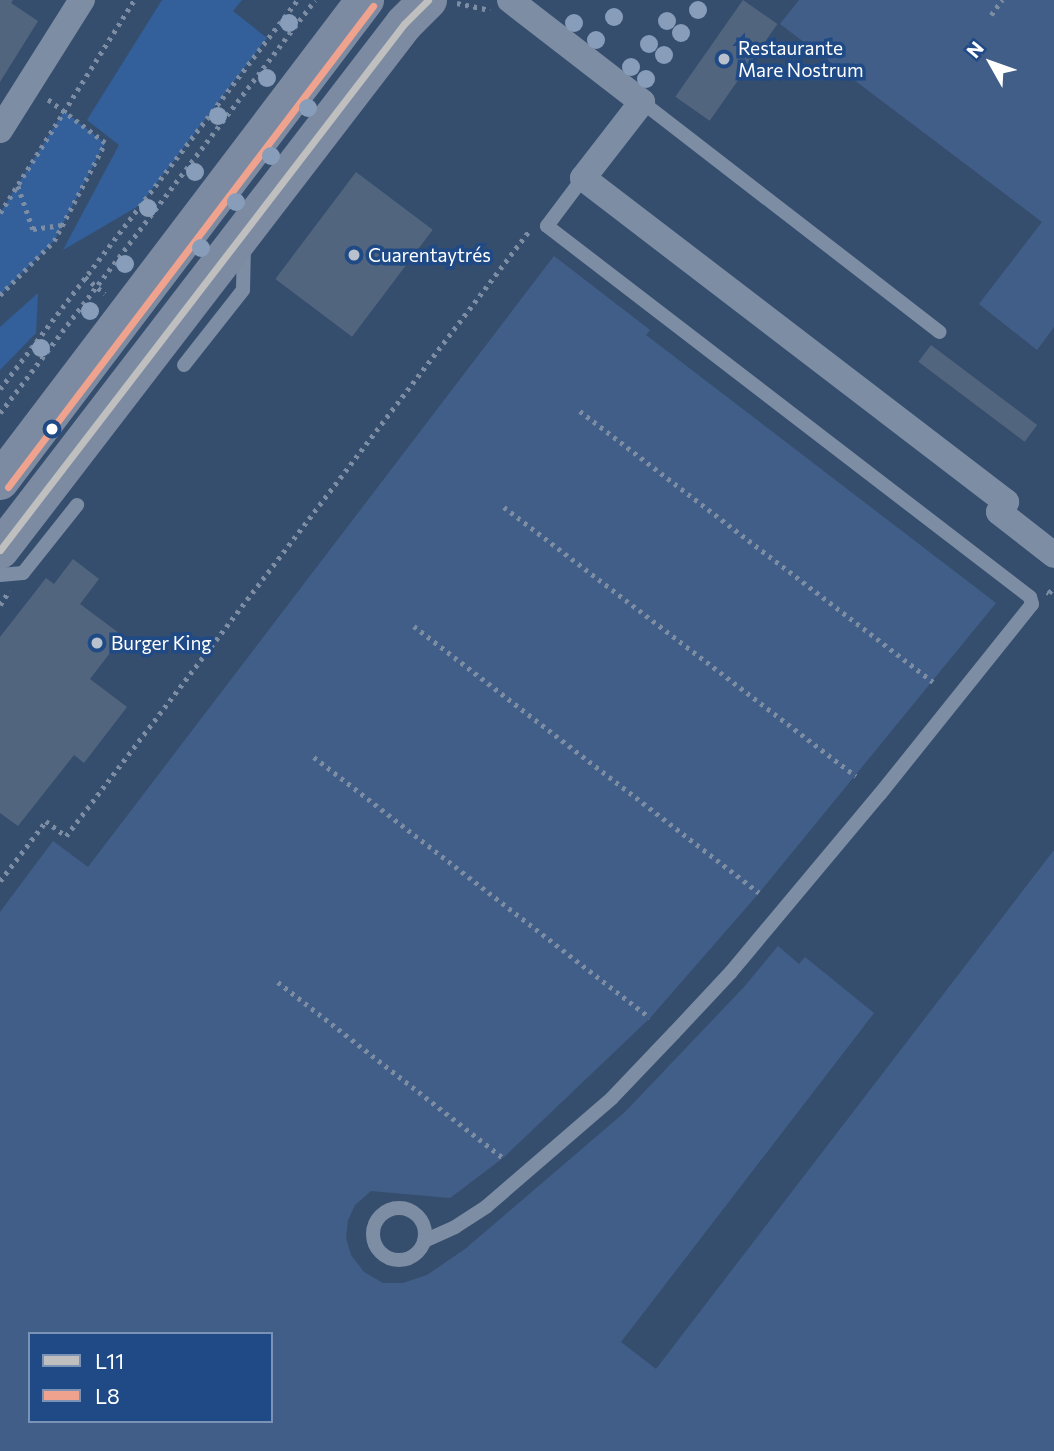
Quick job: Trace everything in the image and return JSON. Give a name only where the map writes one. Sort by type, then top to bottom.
[{"type":"main road","points":[[0,481],[365,0]]},
{"type":"main road","points":[[0,550],[404,24],[440,1]]},
{"type":"street","points":[[0,130],[82,0]]},
{"type":"street","points":[[510,1],[642,102],[583,178],[1006,502],[999,512],[1054,555]]},
{"type":"lane","points":[[642,102],[940,332]]},
{"type":"lane","points":[[424,1241],[455,1227],[487,1206],[612,1098],[731,972],[872,804],[1031,604],[1030,597],[547,226],[583,178]]},
{"type":"lane","points":[[184,365],[243,290],[243,233]]},
{"type":"lane","points":[[0,575],[23,573],[77,505]]},
{"type":"path","points":[[0,214],[134,0]]},
{"type":"path","points":[[0,389],[297,0]]},
{"type":"path","points":[[0,413],[315,0]]},
{"type":"path","points":[[991,15],[1002,0]]},
{"type":"path","points":[[440,1],[503,13],[510,1]]},
{"type":"path","points":[[0,295],[54,241],[105,144],[64,111],[27,87]]},
{"type":"path","points":[[18,185],[33,229],[63,225]]},
{"type":"path","points":[[0,881],[46,821],[66,836],[531,227]]},
{"type":"path","points":[[580,411],[933,682]]},
{"type":"path","points":[[504,507],[856,776]]},
{"type":"path","points":[[414,626],[760,893]]},
{"type":"path","points":[[314,757],[650,1018]]},
{"type":"path","points":[[278,982],[503,1158]]},
{"type":"shaded area","points":[[162,0],[242,0],[233,11],[267,38],[140,205],[63,250],[119,145],[87,120]]},
{"type":"shaded area","points":[[799,0],[1054,0],[1054,327],[1037,350],[979,304],[1042,222],[780,24]]},
{"type":"shaded area","points":[[64,111],[105,143],[54,241],[0,295],[0,213]]},
{"type":"shaded area","points":[[554,256],[650,330],[646,335],[996,603],[759,893],[650,1018],[503,1158],[450,1198],[371,1191],[355,1205],[348,1220],[346,1238],[351,1255],[364,1272],[383,1283],[403,1283],[427,1275],[465,1249],[625,1112],[744,987],[778,946],[799,964],[805,957],[874,1013],[621,1342],[656,1369],[1054,850],[1054,1451],[0,1451],[0,912],[53,841],[88,867]]},
{"type":"shaded area","points":[[38,293],[36,333],[0,370],[0,327]]},
{"type":"building","points":[[0,0],[13,0],[11,3],[38,21],[0,82]]},
{"type":"building","name":"Restaurante Mare Nostrum","points":[[743,0],[777,24],[710,121],[675,97]]},
{"type":"building","name":"Cuarentaytrés","points":[[356,172],[433,230],[352,337],[275,279]]},
{"type":"building","points":[[931,345],[1037,425],[1025,442],[918,362]]},
{"type":"building","points":[[73,559],[99,579],[80,604],[123,636],[90,679],[127,707],[84,763],[74,755],[18,826],[0,813],[0,637],[46,578],[54,584]]},
{"type":"transit line","name":"L11","points":[[0,550],[404,24],[428,0]]},
{"type":"transit line","name":"L8","points":[[8,487],[373,6]]},
{"type":"place","name":"Restaurante Mare Nostrum","points":[[724,59]]},
{"type":"place","name":"Cuarentaytrés","points":[[354,255]]},
{"type":"place","name":"Burger King","points":[[97,643]]}]
